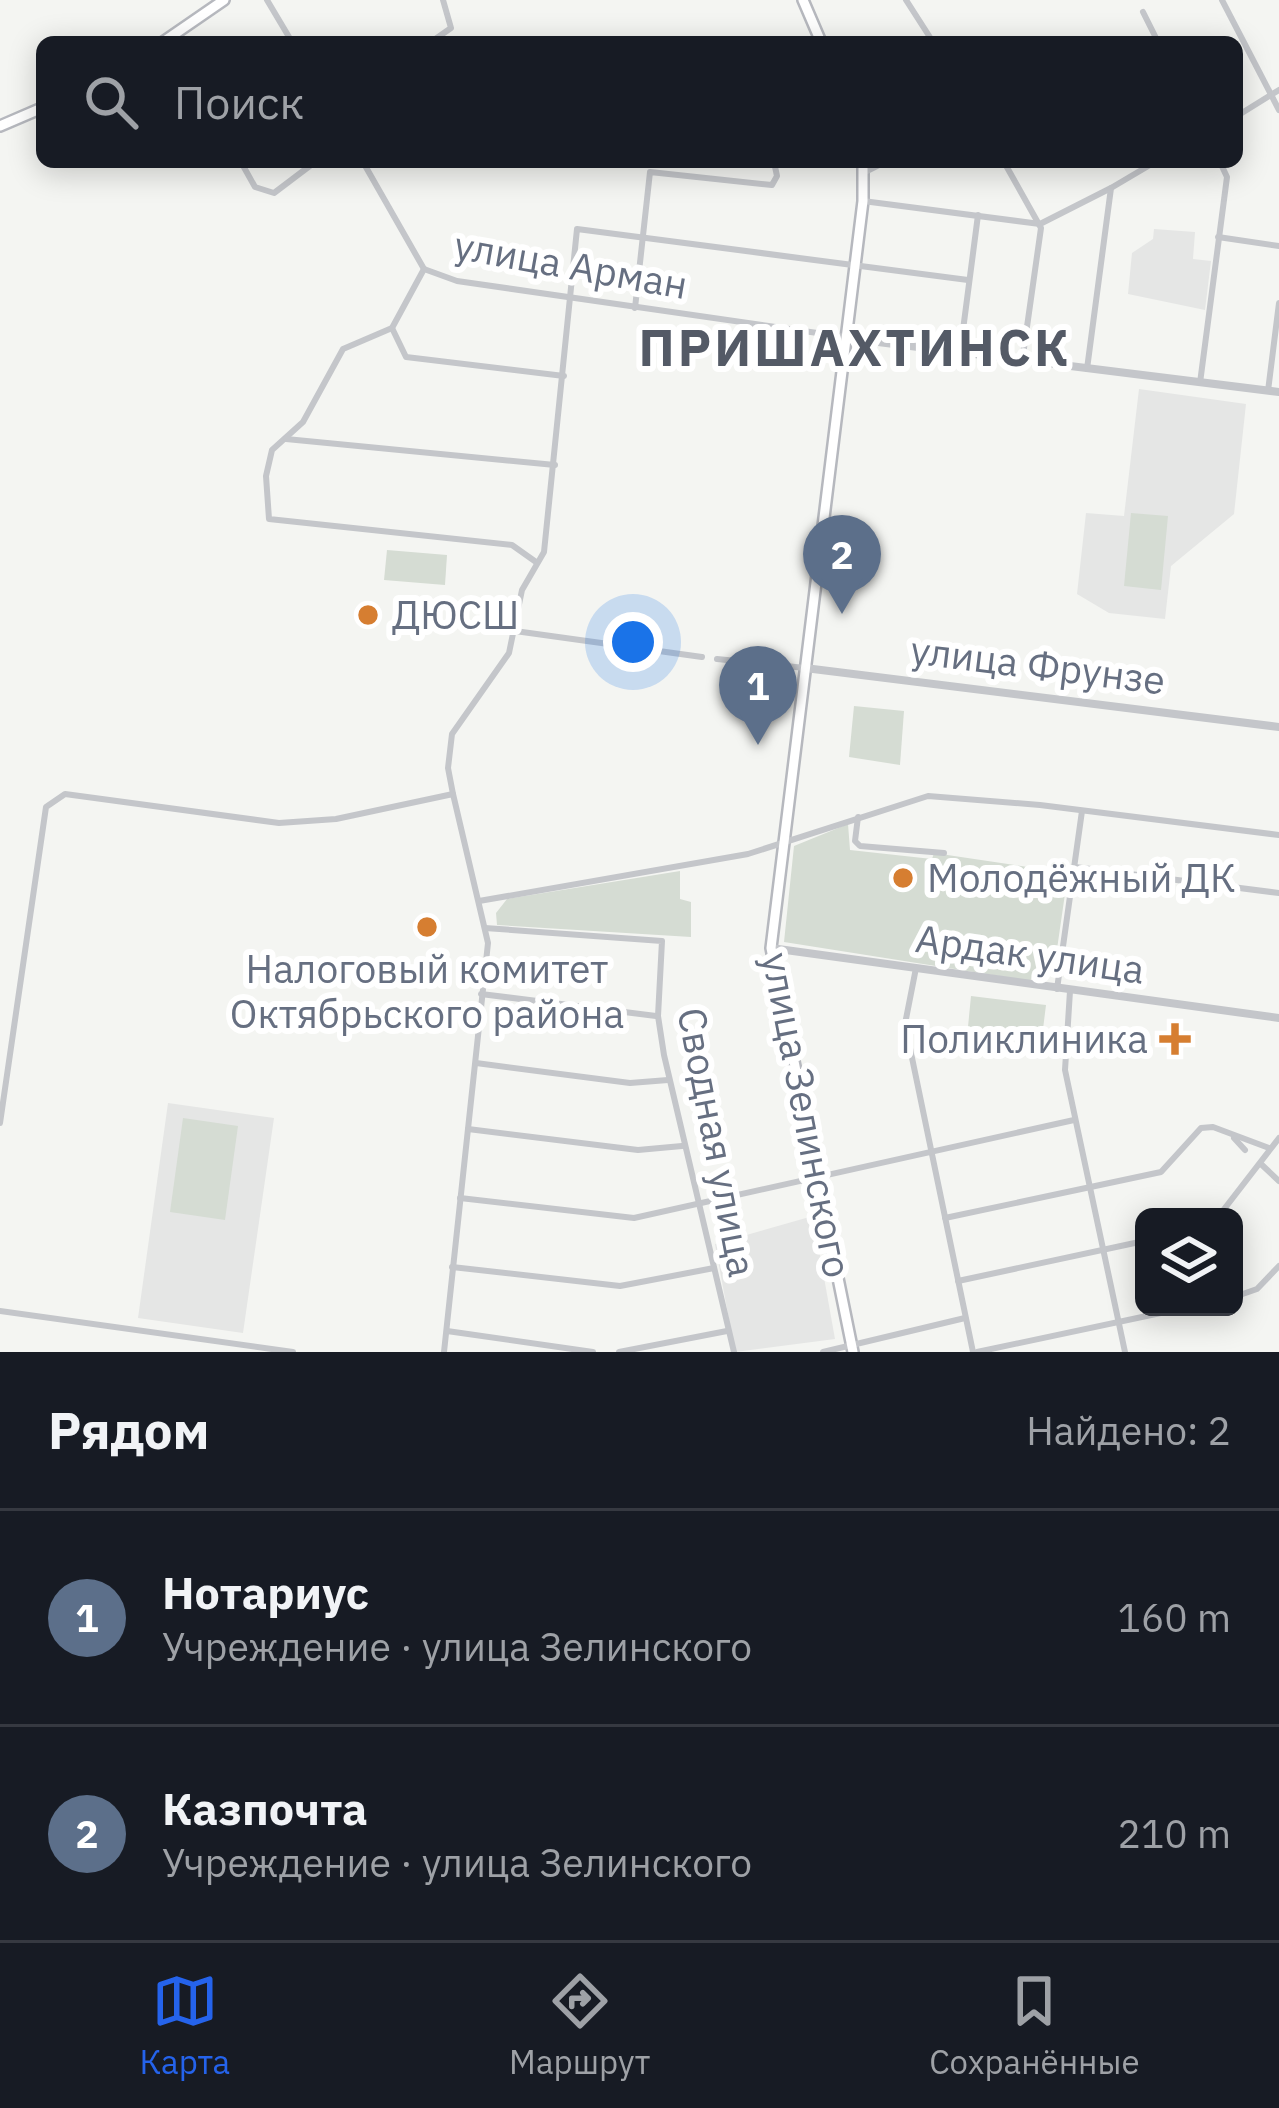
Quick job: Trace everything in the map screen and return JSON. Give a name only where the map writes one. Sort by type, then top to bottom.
[{"type":"main road","points":[[172,36],[224,0]]},
{"type":"main road","points":[[808,2],[818,36]]},
{"type":"main road","points":[[0,126],[36,111]]},
{"type":"main road","name":"улица Зелинского","points":[[853,1349],[771,948],[856,264],[863,168]]},
{"type":"street","points":[[267,0],[288,36]]},
{"type":"street","points":[[440,36],[452,28],[443,0]]},
{"type":"street","points":[[906,0],[929,36]]},
{"type":"street","points":[[1222,0],[1243,36]]},
{"type":"street","points":[[1143,12],[1155,36]]},
{"type":"street","points":[[1243,37],[1275,93],[1279,110]]},
{"type":"street","points":[[1243,112],[1275,93]]},
{"type":"street","points":[[245,168],[263,192],[274,193],[299,168]]},
{"type":"street","points":[[366,168],[424,269],[392,328],[343,349],[303,422],[272,450],[266,476],[269,519],[512,545],[536,562]]},
{"type":"street","points":[[635,308],[650,172],[772,185],[775,168]]},
{"type":"street","points":[[1007,168],[1040,224],[1022,362]]},
{"type":"street","points":[[863,201],[1040,224],[1111,188],[1137,168]]},
{"type":"street","points":[[1200,382],[1227,177],[1223,168]]},
{"type":"street","points":[[1087,369],[1111,188]]},
{"type":"street","points":[[959,353],[978,215]]},
{"type":"street","points":[[444,1352],[476,1064],[485,928],[448,768],[452,734],[509,652],[522,590],[544,552],[577,229],[968,280]]},
{"type":"street","points":[[1218,237],[1279,246]]},
{"type":"street","name":"улица Арман","points":[[424,269],[457,281],[571,299],[1022,362],[1274,391]]},
{"type":"street","points":[[1274,391],[1279,303]]},
{"type":"street","points":[[392,328],[406,357],[564,376]]},
{"type":"street","points":[[286,440],[555,465]]},
{"type":"street","points":[[515,632],[702,658]]},
{"type":"street","name":"улица Фрунзе","points":[[717,659],[1279,727]]},
{"type":"street","points":[[0,1123],[46,807],[54,797],[65,794],[293,823],[453,794]]},
{"type":"street","points":[[478,901],[748,854],[928,796],[1279,836]]},
{"type":"street","points":[[1057,989],[1082,811]]},
{"type":"street","points":[[858,817],[855,841],[860,846],[944,853]]},
{"type":"street","points":[[1075,867],[1279,893]]},
{"type":"street","name":"Сводная улица","points":[[485,928],[662,941],[658,1016],[682,1146],[734,1352]]},
{"type":"street","name":"Ардак улица","points":[[771,948],[1279,1018]]},
{"type":"street","points":[[916,968],[905,1024],[975,1352],[1146,1316]]},
{"type":"street","points":[[1070,991],[1065,1070],[1125,1352]]},
{"type":"street","points":[[482,994],[658,1016]]},
{"type":"street","points":[[476,1064],[631,1083],[670,1080]]},
{"type":"street","points":[[460,1198],[634,1218],[700,1207],[1074,1120]]},
{"type":"street","points":[[945,1218],[1161,1172],[1201,1128],[1269,1148]]},
{"type":"street","points":[[468,1129],[638,1150],[682,1146]]},
{"type":"street","points":[[1232,1136],[1245,1150]]},
{"type":"street","points":[[1226,1208],[1279,1138]]},
{"type":"street","points":[[1262,1165],[1279,1181]]},
{"type":"street","points":[[958,1281],[1135,1243]]},
{"type":"street","points":[[1243,1294],[1257,1289],[1279,1266]]},
{"type":"street","points":[[452,1267],[620,1286],[714,1268]]},
{"type":"street","points":[[0,1311],[293,1352]]},
{"type":"street","points":[[823,1352],[853,1349],[965,1318]]},
{"type":"street","points":[[447,1331],[593,1352]]},
{"type":"street","points":[[619,1352],[728,1331]]},
{"type":"shaded area","points":[[1154,229],[1195,232],[1193,259],[1211,261],[1205,310],[1128,294],[1132,253],[1153,239]]},
{"type":"shaded area","points":[[1139,389],[1246,404],[1234,514],[1171,566],[1165,619],[1109,613],[1077,594],[1086,513],[1124,516]]},
{"type":"shaded area","points":[[1131,513],[1168,516],[1161,590],[1124,586]]},
{"type":"shaded area","points":[[387,550],[447,555],[445,585],[384,580]]},
{"type":"shaded area","points":[[854,706],[904,711],[900,765],[849,757]]},
{"type":"shaded area","points":[[848,824],[850,850],[932,859],[934,853],[1068,873],[1056,956],[1037,967],[1030,981],[784,942],[794,846]]},
{"type":"shaded area","points":[[680,871],[680,899],[691,902],[691,937],[497,925],[496,913],[507,899]]},
{"type":"shaded area","points":[[971,996],[1046,1005],[1041,1045],[967,1037]]},
{"type":"shaded area","points":[[168,1103],[274,1118],[243,1333],[138,1318]]},
{"type":"shaded area","points":[[183,1118],[238,1126],[225,1220],[170,1212]]},
{"type":"shaded area","points":[[813,1216],[835,1339],[735,1352],[715,1244]]},
{"type":"place","name":"Казпочта","points":[[842,614]]},
{"type":"place","name":"ДЮСШ","points":[[368,615]]},
{"type":"place","name":"Нотариус","points":[[758,745]]},
{"type":"place","name":"Молодёжный ДК","points":[[903,878]]},
{"type":"place","name":"Налоговый комитет Октябрьского района","points":[[427,927]]},
{"type":"place","name":"Поликлиника","points":[[1175,1039]]},
{"type":"district","name":"ПРИШАХТИНСК","points":[[855,348]]}]
